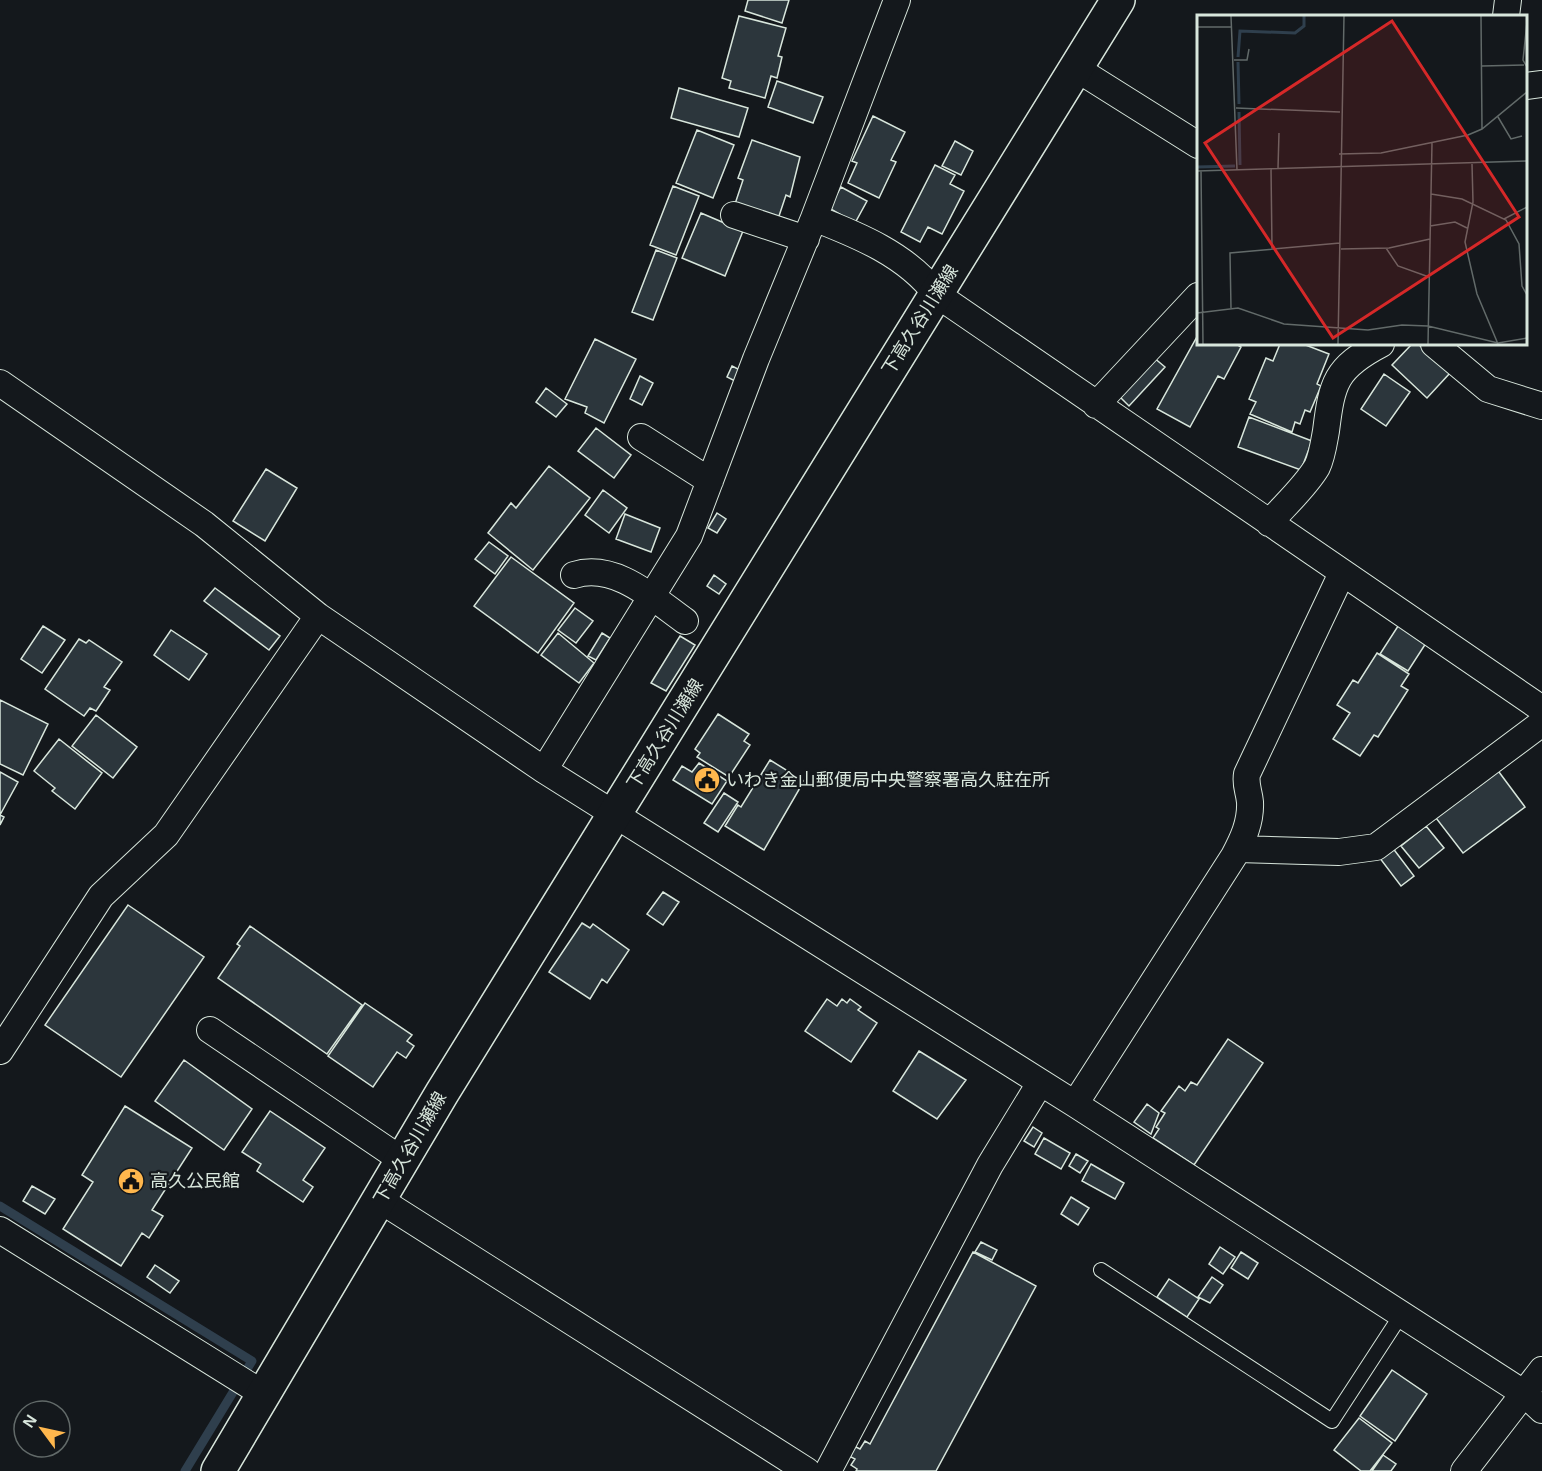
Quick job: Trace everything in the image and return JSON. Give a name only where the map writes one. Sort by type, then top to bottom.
[{"type":"main road","name":"下高久谷川瀬線","points":[[218,1471],[249,1385],[380,1200],[402,1160],[616,812],[1118,0]]},
{"type":"street","points":[[544,770],[689,536],[897,0]]},
{"type":"street","points":[[1506,15],[1508,0]]},
{"type":"street","points":[[1077,69],[1197,144]]},
{"type":"street","points":[[1527,86],[1542,84]]},
{"type":"street","points":[[734,215],[867,239],[925,278],[936,294],[1542,709]]},
{"type":"street","points":[[1096,405],[1197,297]]},
{"type":"street","points":[[1269,523],[1317,466],[1324,442],[1332,390],[1338,376],[1352,362],[1379,345]]},
{"type":"street","points":[[1435,345],[1488,389],[1542,406]]},
{"type":"street","points":[[0,383],[204,524],[318,616],[544,770],[616,812],[1075,1104],[1534,1402]]},
{"type":"street","points":[[641,437],[710,482]]},
{"type":"street","points":[[574,575],[585,572],[602,573],[632,584],[685,621]]},
{"type":"street","points":[[1075,1104],[1238,849],[1250,818],[1250,799],[1245,788],[1247,774],[1342,573]]},
{"type":"street","points":[[0,1051],[101,896],[165,835],[318,616]]},
{"type":"street","points":[[1238,849],[1339,852],[1376,847],[1542,723]]},
{"type":"street","points":[[210,1030],[402,1160]]},
{"type":"street","points":[[828,1471],[990,1165],[1040,1083]]},
{"type":"street","points":[[380,1200],[807,1471]]},
{"type":"street","points":[[0,1230],[249,1385]]},
{"type":"street","points":[[1464,1471],[1534,1402],[1542,1370]]},
{"type":"lane","points":[[1101,1270],[1332,1421],[1401,1315]]},
{"type":"building","points":[[748,0],[789,0],[782,23],[745,11]]},
{"type":"building","points":[[739,16],[786,28],[778,56],[782,57],[777,78],[771,76],[765,98],[729,88],[731,81],[722,78]]},
{"type":"building","points":[[777,81],[823,97],[813,123],[768,107]]},
{"type":"building","points":[[679,88],[748,108],[739,137],[671,118]]},
{"type":"building","points":[[873,116],[905,132],[891,160],[896,162],[879,198],[848,183],[857,163],[852,161]]},
{"type":"building","points":[[697,130],[734,145],[713,198],[676,183]]},
{"type":"building","points":[[752,140],[800,157],[790,197],[786,195],[777,222],[734,207],[743,180],[738,178]]},
{"type":"building","points":[[955,141],[973,151],[961,175],[942,166]]},
{"type":"building","points":[[935,165],[955,175],[950,184],[964,191],[942,234],[928,227],[920,242],[901,232]]},
{"type":"building","points":[[673,186],[699,196],[676,255],[650,245]]},
{"type":"building","points":[[841,187],[867,201],[855,223],[829,208]]},
{"type":"building","points":[[701,213],[743,231],[725,276],[682,258]]},
{"type":"building","points":[[656,250],[677,258],[653,320],[632,312]]},
{"type":"building","points":[[1197,337],[1197,345],[1238,345],[1241,347],[1224,379],[1218,376],[1190,427],[1157,409]]},
{"type":"building","points":[[595,339],[636,359],[604,423],[585,413],[587,407],[565,399]]},
{"type":"building","points":[[1280,345],[1306,345],[1329,354],[1317,384],[1321,386],[1310,412],[1305,410],[1300,424],[1295,422],[1292,432],[1250,414],[1256,402],[1249,399],[1266,358],[1273,361]]},
{"type":"building","points":[[1411,345],[1419,345],[1450,373],[1427,398],[1392,365]]},
{"type":"building","points":[[1153,357],[1165,367],[1129,406],[1118,395]]},
{"type":"building","points":[[732,366],[740,370],[735,381],[727,377]]},
{"type":"building","points":[[1384,374],[1410,392],[1386,426],[1361,409]]},
{"type":"building","points":[[640,376],[653,383],[642,405],[630,399]]},
{"type":"building","points":[[546,388],[567,404],[556,417],[536,402]]},
{"type":"building","points":[[1249,417],[1312,441],[1301,470],[1238,447]]},
{"type":"building","points":[[596,428],[631,455],[614,478],[578,451]]},
{"type":"building","points":[[549,466],[590,498],[533,570],[488,533],[511,503],[516,508]]},
{"type":"building","points":[[266,469],[297,488],[265,541],[233,521]]},
{"type":"building","points":[[603,490],[627,508],[609,533],[585,515]]},
{"type":"building","points":[[717,513],[726,519],[717,533],[708,528]]},
{"type":"building","points":[[625,514],[660,528],[651,552],[616,539]]},
{"type":"building","points":[[489,542],[508,556],[495,574],[475,559]]},
{"type":"building","points":[[511,557],[574,603],[538,653],[474,606]]},
{"type":"building","points":[[714,575],[726,584],[719,594],[707,586]]},
{"type":"building","points":[[215,588],[280,636],[269,650],[204,601]]},
{"type":"building","points":[[575,608],[593,621],[576,643],[558,630]]},
{"type":"building","points":[[1400,623],[1428,640],[1408,671],[1380,654]]},
{"type":"building","points":[[43,626],[65,640],[42,673],[21,659]]},
{"type":"building","points":[[171,630],[207,654],[189,680],[154,655]]},
{"type":"building","points":[[558,633],[594,663],[579,683],[541,655]]},
{"type":"building","points":[[602,633],[610,638],[596,660],[588,656]]},
{"type":"building","points":[[680,636],[695,645],[666,691],[651,683]]},
{"type":"building","points":[[79,639],[86,643],[89,640],[122,662],[104,687],[110,690],[96,711],[90,708],[84,716],[45,689]]},
{"type":"building","points":[[1377,653],[1409,674],[1401,686],[1408,690],[1378,737],[1374,735],[1360,756],[1333,739],[1350,713],[1337,705],[1353,680],[1358,683]]},
{"type":"building","points":[[0,700],[48,724],[23,775],[0,764]]},
{"type":"building","points":[[718,714],[749,734],[744,741],[750,745],[729,777],[697,757],[700,753],[695,749]]},
{"type":"building","points":[[96,715],[137,747],[113,778],[72,746]]},
{"type":"building","points":[[59,739],[102,773],[75,809],[52,791],[55,788],[34,771]]},
{"type":"building","points":[[770,760],[804,781],[764,850],[725,826],[738,805],[741,807]]},
{"type":"building","points":[[699,763],[727,781],[712,804],[673,780],[682,766],[692,772]]},
{"type":"building","points":[[1496,768],[1525,807],[1463,853],[1436,818],[1478,786],[1476,783]]},
{"type":"building","points":[[0,772],[18,782],[0,815]]},
{"type":"building","points":[[724,793],[738,802],[718,832],[704,823]]},
{"type":"building","points":[[1426,826],[1444,848],[1419,868],[1401,846]]},
{"type":"building","points":[[1392,847],[1414,876],[1401,886],[1379,857]]},
{"type":"building","points":[[663,892],[679,902],[663,925],[647,914]]},
{"type":"building","points":[[128,905],[204,957],[121,1077],[45,1025]]},
{"type":"building","points":[[582,923],[590,928],[593,924],[629,950],[607,983],[602,979],[590,999],[549,972]]},
{"type":"building","points":[[250,926],[362,1005],[327,1054],[218,978],[240,946],[237,944]]},
{"type":"building","points":[[827,999],[837,1006],[842,999],[847,1003],[850,999],[861,1007],[858,1010],[877,1023],[851,1062],[805,1031]]},
{"type":"building","points":[[365,1003],[412,1035],[407,1041],[414,1046],[406,1058],[397,1052],[373,1087],[328,1056]]},
{"type":"building","points":[[1228,1039],[1263,1063],[1194,1165],[1153,1138],[1159,1129],[1156,1127],[1165,1113],[1161,1111],[1179,1086],[1185,1091],[1191,1082],[1197,1085]]},
{"type":"building","points":[[919,1051],[966,1080],[937,1119],[893,1091]]},
{"type":"building","points":[[184,1060],[252,1109],[224,1150],[155,1101]]},
{"type":"building","points":[[1147,1104],[1159,1113],[1151,1134],[1134,1122]]},
{"type":"building","points":[[125,1106],[192,1148],[152,1210],[163,1216],[149,1238],[142,1233],[121,1266],[63,1229],[93,1182],[82,1175]]},
{"type":"building","points":[[270,1111],[325,1148],[303,1180],[313,1187],[303,1202],[257,1171],[261,1164],[242,1152]]},
{"type":"building","points":[[1033,1127],[1042,1133],[1034,1147],[1024,1141]]},
{"type":"building","points":[[1044,1138],[1070,1153],[1061,1169],[1035,1154]]},
{"type":"building","points":[[1076,1154],[1088,1161],[1080,1173],[1069,1166]]},
{"type":"building","points":[[1091,1164],[1124,1183],[1115,1199],[1082,1181]]},
{"type":"building","points":[[32,1186],[55,1199],[45,1214],[23,1201]]},
{"type":"building","points":[[1071,1197],[1089,1208],[1078,1225],[1061,1214]]},
{"type":"building","points":[[981,1242],[997,1250],[992,1260],[975,1252]]},
{"type":"building","points":[[1220,1247],[1235,1257],[1223,1274],[1209,1264]]},
{"type":"building","points":[[973,1252],[1036,1286],[936,1471],[856,1471],[857,1469],[851,1465],[855,1459],[849,1456],[854,1446],[860,1449],[865,1441],[870,1444]]},
{"type":"building","points":[[1241,1252],[1258,1263],[1248,1279],[1231,1268]]},
{"type":"building","points":[[155,1265],[179,1281],[170,1293],[147,1277]]},
{"type":"building","points":[[1212,1277],[1223,1285],[1210,1303],[1198,1297]]},
{"type":"building","points":[[1169,1279],[1199,1299],[1187,1317],[1157,1297]]},
{"type":"building","points":[[1392,1370],[1427,1394],[1395,1441],[1360,1416]]},
{"type":"building","points":[[1359,1418],[1392,1443],[1370,1471],[1361,1471],[1334,1450]]},
{"type":"building","points":[[1383,1455],[1396,1464],[1391,1471],[1372,1471]]},
{"type":"waterway","points":[[0,1206],[252,1361],[185,1471]]},
{"type":"place","name":"いわき金山郵便局中央警察署高久駐在所","points":[[707,780]]},
{"type":"place","name":"高久公民館","points":[[131,1181]]}]
